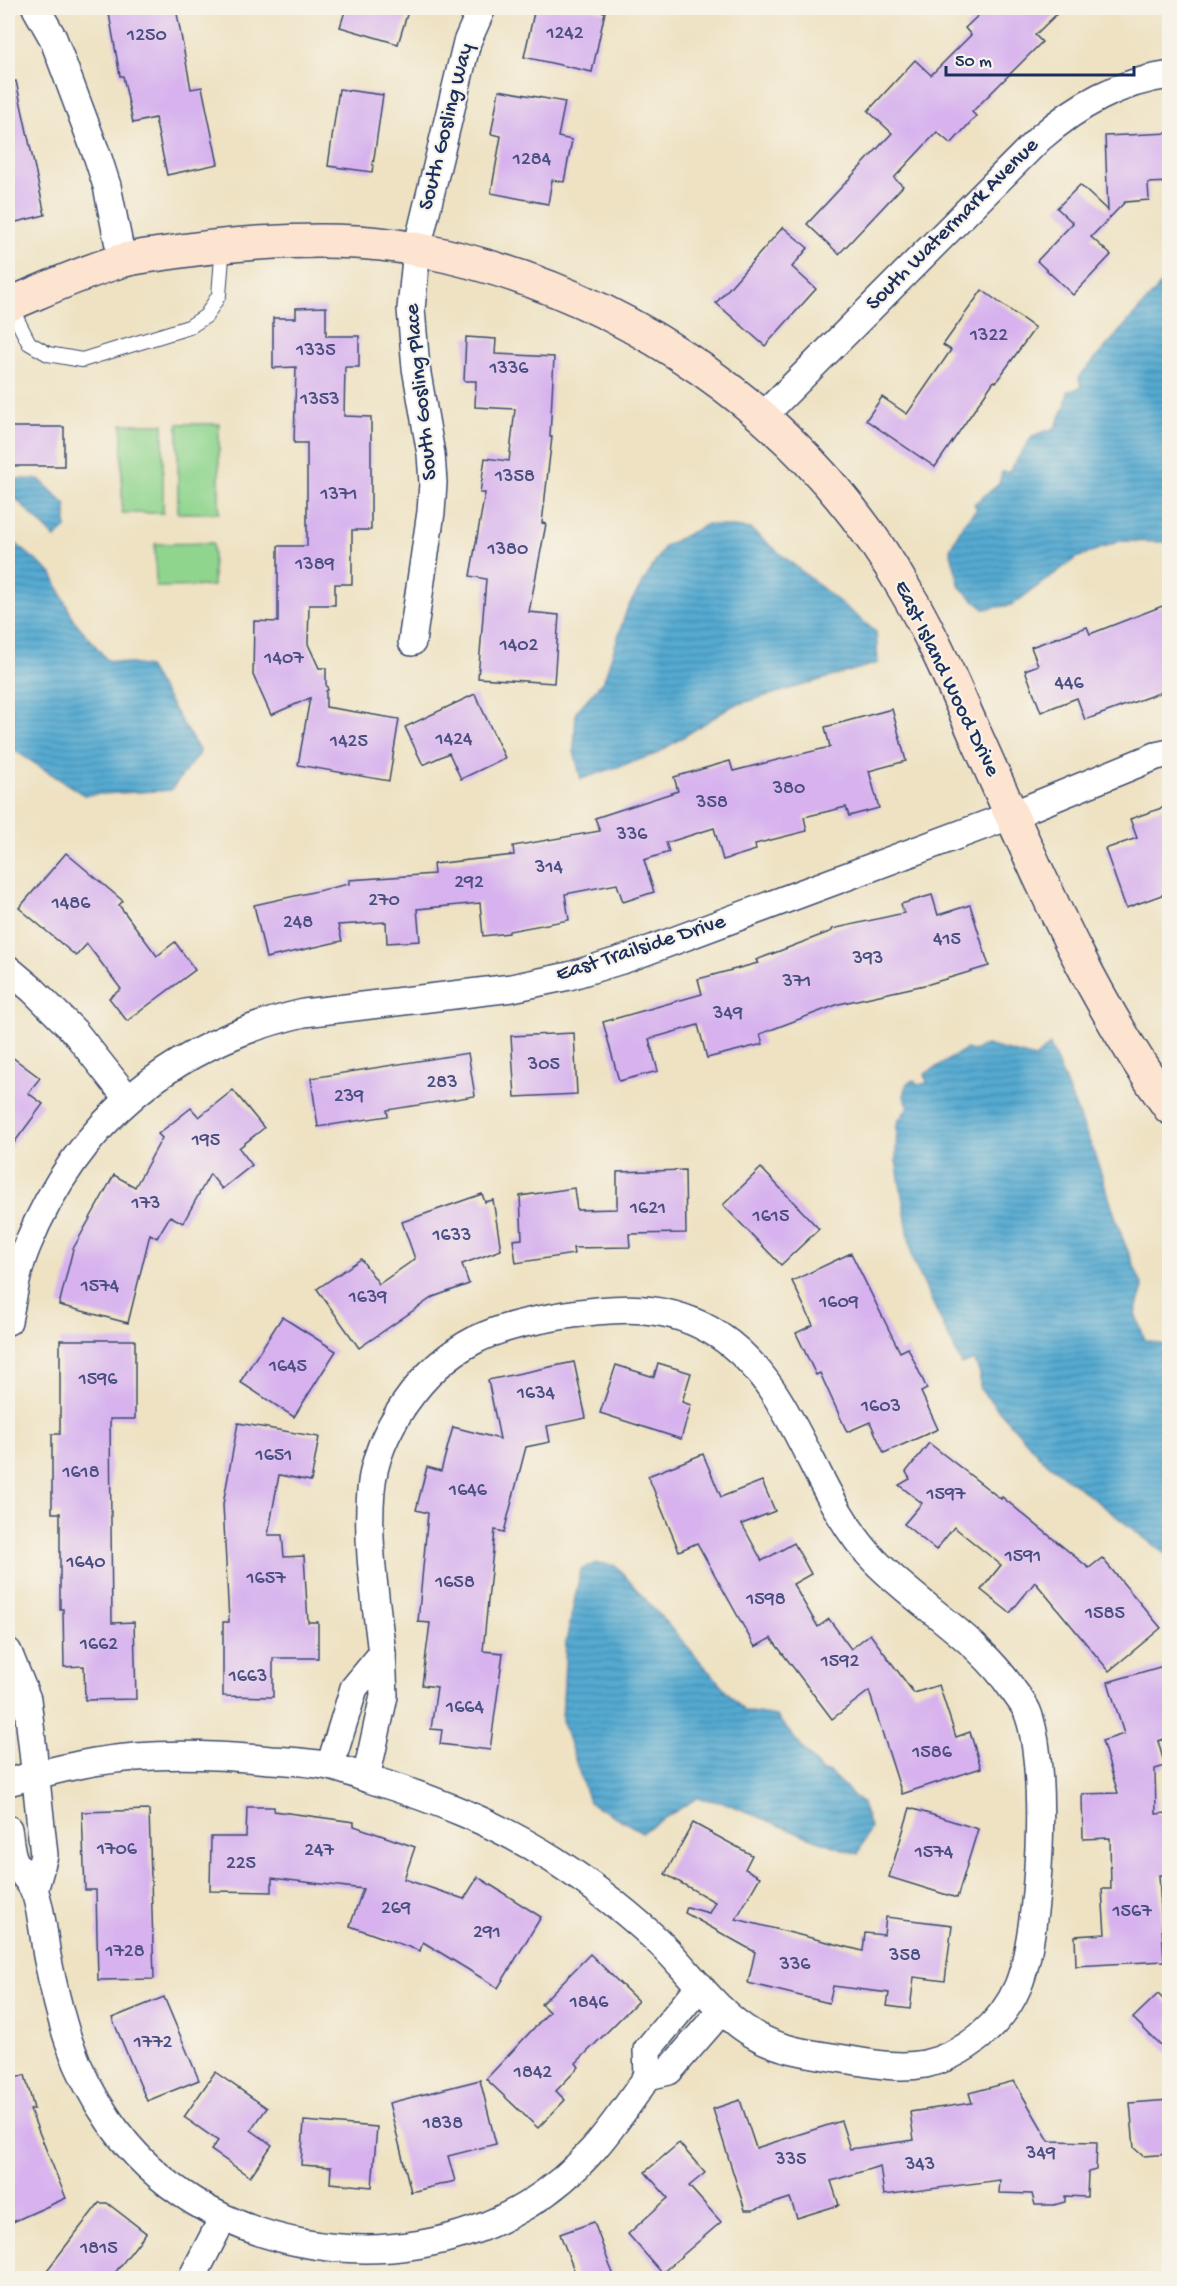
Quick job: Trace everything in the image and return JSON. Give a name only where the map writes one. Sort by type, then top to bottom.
[{"type":"street","points":[[36,8],[53,38],[98,158],[107,186],[122,260]]},
{"type":"street","name":"South Gosling Way","points":[[417,249],[467,42],[482,8]]},
{"type":"street","name":"South Watermark Avenue","points":[[763,416],[1054,126],[1086,103],[1111,90],[1139,81],[1170,75]]},
{"type":"street","name":"East Island Wood Drive","points":[[8,305],[122,260],[223,245],[296,241],[369,244],[417,249],[483,265],[527,279],[592,305],[645,332],[693,362],[763,416],[805,456],[843,499],[877,545],[908,594],[939,655],[1066,933],[1103,1003],[1170,1108]]},
{"type":"street","name":"South Gosling Place","points":[[412,642],[431,512],[433,483],[431,454],[416,368],[411,309],[417,249]]},
{"type":"street","name":"East Trailside Drive","points":[[8,1321],[16,1281],[27,1247],[49,1200],[67,1169],[84,1146],[128,1099],[171,1067],[196,1052],[249,1028],[304,1013],[512,988],[569,976],[625,959],[1012,815],[1156,756],[1170,753]]},
{"type":"street","points":[[8,969],[33,990],[75,1032],[128,1099]]},
{"type":"street","points":[[8,1782],[98,1761],[177,1755],[234,1756],[330,1766],[457,1809],[500,1829],[551,1858],[600,1892],[663,1946],[722,2010],[750,2033],[784,2049],[894,2067],[924,2064],[951,2055],[977,2040],[1001,2015],[1018,1987],[1027,1954],[1037,1883],[1039,1846],[1038,1751],[1027,1709],[998,1668],[876,1562],[852,1532],[832,1501],[770,1386],[738,1349],[711,1330],[676,1315],[638,1308],[600,1310],[522,1323],[476,1339],[450,1356],[412,1392],[387,1433],[371,1483],[370,1539],[384,1696],[366,1778]]},
{"type":"street","points":[[8,1652],[27,1699],[44,1855],[34,1891]]},
{"type":"street","points":[[330,1766],[354,1688],[382,1654]]},
{"type":"street","points":[[8,1829],[14,1860],[34,1891],[58,2010],[69,2046],[85,2081],[111,2123],[143,2160],[176,2189],[223,2218],[269,2237],[312,2247],[360,2251],[408,2248],[448,2240],[490,2224],[527,2206],[562,2181],[604,2139],[648,2076],[647,2050],[700,1986]]},
{"type":"street","points":[[648,2076],[669,2071],[722,2010]]},
{"type":"street","points":[[192,2278],[223,2218]]},
{"type":"lane","points":[[8,305],[29,343],[48,354],[82,360],[189,327],[206,316],[219,295],[223,245]]},
{"type":"green space","points":[[122,424],[163,424],[163,513],[122,513]]},
{"type":"green space","points":[[178,424],[219,424],[219,513],[178,513]]},
{"type":"green space","points":[[213,543],[213,586],[156,587],[155,544]]},
{"type":"water","points":[[1166,279],[1170,280],[1169,542],[1119,541],[1076,558],[1012,605],[984,609],[960,587],[950,549],[964,523],[977,509],[974,504],[999,484],[1002,472],[1009,472],[1032,436],[1055,428],[1065,407],[1068,391],[1081,388],[1079,377]]},
{"type":"water","points":[[17,479],[39,479],[66,505],[66,528],[55,538],[8,491]]},
{"type":"water","points":[[707,524],[750,529],[876,632],[878,663],[732,706],[656,754],[581,779],[574,751],[576,712],[604,680],[627,609],[665,546]]},
{"type":"water","points":[[8,537],[52,574],[73,619],[107,660],[148,667],[200,752],[171,790],[84,795],[8,746]]},
{"type":"water","points":[[986,1045],[1035,1058],[1050,1045],[1095,1155],[1122,1237],[1143,1287],[1135,1313],[1145,1340],[1169,1346],[1169,1557],[1042,1459],[980,1389],[980,1374],[974,1360],[962,1365],[913,1261],[896,1160],[897,1123],[909,1106],[904,1097],[907,1083],[914,1080],[918,1085],[927,1083],[925,1074],[966,1049],[973,1051]]},
{"type":"water","points":[[597,1563],[616,1566],[744,1711],[776,1716],[822,1772],[829,1772],[862,1804],[870,1827],[858,1854],[795,1832],[726,1803],[697,1798],[642,1832],[589,1802],[562,1720],[566,1642],[581,1569]]},
{"type":"building","points":[[108,8],[176,8],[191,89],[202,87],[218,164],[167,175],[155,118],[133,123],[123,76],[120,76]]},
{"type":"building","points":[[346,8],[409,8],[398,44],[340,27]]},
{"type":"building","points":[[535,8],[586,8],[605,12],[592,72],[524,57]]},
{"type":"building","points":[[986,8],[1063,8],[1035,35],[1042,42],[972,112],[976,116],[951,144],[937,132],[894,178],[903,186],[839,254],[807,224],[892,133],[868,111],[915,60],[931,75],[971,35],[965,28]]},
{"type":"building","points":[[16,81],[45,215],[8,224],[8,82]]},
{"type":"building","points":[[339,89],[383,95],[372,172],[328,166]]},
{"type":"building","points":[[499,90],[565,102],[558,137],[572,140],[564,182],[552,180],[548,204],[491,193],[501,136],[491,134]]},
{"type":"building","points":[[1170,133],[1170,182],[1148,183],[1149,200],[1125,202],[1091,237],[1111,255],[1073,295],[1037,261],[1073,223],[1057,208],[1080,185],[1108,211],[1105,136]]},
{"type":"building","points":[[783,227],[808,248],[792,267],[816,289],[765,346],[716,303]]},
{"type":"building","points":[[982,290],[1035,328],[996,382],[994,381],[935,467],[866,420],[882,397],[907,414],[951,350],[943,345]]},
{"type":"building","points":[[326,307],[326,336],[359,336],[359,367],[345,367],[344,416],[371,417],[371,530],[352,530],[352,584],[335,584],[335,605],[309,605],[308,644],[319,668],[326,668],[328,690],[326,691],[326,707],[399,719],[389,781],[298,765],[310,698],[271,715],[253,675],[254,621],[278,622],[278,546],[307,546],[307,443],[294,443],[296,367],[273,368],[273,318],[296,318],[296,308]]},
{"type":"building","points":[[466,337],[496,339],[495,354],[554,357],[550,437],[552,437],[542,523],[546,524],[529,612],[559,615],[554,683],[478,678],[486,579],[470,576],[485,493],[480,493],[485,458],[509,461],[515,409],[475,407],[476,381],[464,381]]},
{"type":"building","points":[[8,427],[64,427],[64,466],[8,466]]},
{"type":"building","points":[[1170,603],[1170,689],[1085,720],[1077,698],[1041,712],[1025,670],[1038,665],[1031,647],[1087,627],[1090,634]]},
{"type":"building","points":[[475,694],[505,758],[461,779],[449,753],[423,765],[405,727]]},
{"type":"building","points":[[892,709],[906,761],[869,771],[879,808],[849,816],[846,807],[804,817],[807,831],[755,844],[756,850],[723,860],[714,828],[666,843],[669,852],[644,860],[654,892],[623,902],[617,884],[565,894],[569,920],[509,931],[509,933],[483,936],[480,903],[417,909],[420,941],[387,943],[386,922],[338,925],[342,941],[266,958],[254,905],[349,884],[349,880],[434,874],[433,864],[514,855],[513,846],[600,831],[595,818],[678,791],[674,777],[730,761],[733,771],[830,747],[825,727]]},
{"type":"building","points":[[1170,805],[1170,892],[1126,908],[1105,849],[1137,838],[1130,819]]},
{"type":"building","points":[[66,853],[123,901],[119,905],[157,956],[175,942],[195,970],[127,1021],[109,998],[121,989],[87,944],[76,956],[19,908]]},
{"type":"building","points":[[932,895],[938,915],[970,905],[989,966],[929,984],[839,1004],[760,1034],[763,1044],[707,1058],[698,1025],[649,1039],[658,1071],[619,1081],[603,1022],[702,994],[698,979],[758,963],[756,960],[832,931],[832,929],[904,913],[901,904]]},
{"type":"building","points":[[574,1033],[577,1094],[515,1097],[511,1036]]},
{"type":"building","points":[[468,1053],[475,1096],[387,1110],[388,1116],[318,1127],[311,1078]]},
{"type":"building","points":[[8,1054],[40,1078],[28,1093],[43,1104],[8,1151]]},
{"type":"building","points":[[233,1090],[264,1128],[239,1148],[252,1165],[222,1189],[210,1174],[183,1223],[170,1216],[157,1238],[150,1234],[128,1323],[59,1305],[73,1249],[114,1175],[135,1187],[162,1138],[158,1134],[191,1108],[199,1117]]},
{"type":"building","points":[[761,1168],[819,1229],[781,1265],[723,1205]]},
{"type":"building","points":[[685,1170],[686,1233],[629,1234],[630,1247],[573,1248],[574,1254],[516,1263],[513,1240],[522,1239],[520,1196],[574,1188],[577,1210],[617,1209],[617,1172]]},
{"type":"building","points":[[482,1194],[485,1202],[493,1200],[501,1250],[462,1264],[469,1284],[433,1297],[359,1348],[317,1289],[361,1259],[379,1284],[415,1259],[402,1222]]},
{"type":"building","points":[[851,1253],[900,1352],[908,1348],[927,1389],[921,1392],[938,1429],[884,1453],[870,1422],[847,1432],[820,1373],[816,1375],[796,1333],[813,1325],[792,1281]]},
{"type":"building","points":[[282,1317],[336,1351],[294,1417],[240,1382]]},
{"type":"building","points":[[60,1340],[135,1340],[135,1419],[110,1419],[112,1623],[134,1622],[136,1699],[85,1700],[84,1666],[64,1667],[63,1609],[60,1609],[60,1513],[52,1513],[52,1434],[60,1434]]},
{"type":"building","points":[[574,1362],[586,1418],[547,1426],[550,1442],[526,1447],[504,1532],[495,1530],[483,1651],[503,1653],[490,1750],[440,1744],[442,1730],[431,1729],[437,1687],[422,1685],[430,1623],[418,1622],[428,1513],[416,1510],[427,1467],[441,1471],[453,1427],[500,1439],[488,1380]]},
{"type":"building","points":[[658,1363],[691,1373],[682,1402],[691,1405],[681,1439],[600,1413],[616,1365],[654,1377]]},
{"type":"building","points":[[238,1423],[319,1437],[311,1481],[279,1475],[268,1535],[282,1535],[284,1557],[304,1556],[308,1622],[318,1622],[318,1658],[273,1658],[273,1697],[223,1696],[223,1622],[229,1622],[223,1504]]},
{"type":"building","points":[[929,1443],[1001,1499],[1002,1497],[1089,1568],[1102,1558],[1161,1628],[1109,1671],[1035,1582],[1010,1613],[981,1590],[1001,1565],[954,1527],[936,1550],[904,1524],[922,1503],[899,1485],[910,1479],[906,1472]]},
{"type":"building","points":[[703,1454],[721,1497],[762,1481],[775,1511],[742,1524],[762,1561],[794,1543],[811,1574],[793,1584],[818,1627],[829,1619],[851,1649],[870,1634],[914,1693],[939,1685],[956,1737],[970,1732],[981,1768],[902,1794],[869,1691],[832,1719],[771,1638],[755,1647],[697,1543],[679,1551],[648,1476]]},
{"type":"building","points":[[1170,1664],[1170,1737],[1158,1741],[1165,1766],[1155,1769],[1156,1814],[1167,1813],[1169,1875],[1159,1875],[1164,1961],[1076,1966],[1075,1936],[1105,1934],[1102,1889],[1111,1889],[1110,1838],[1083,1839],[1082,1794],[1118,1793],[1102,1741],[1124,1734],[1108,1682]]},
{"type":"building","points":[[247,1807],[274,1807],[274,1811],[354,1822],[354,1826],[415,1847],[404,1879],[464,1899],[478,1877],[541,1917],[498,1988],[423,1942],[420,1951],[350,1926],[363,1889],[272,1878],[272,1892],[210,1891],[211,1837],[246,1837]]},
{"type":"building","points":[[910,1808],[978,1829],[957,1898],[889,1877]]},
{"type":"building","points":[[149,1810],[154,1979],[98,1980],[96,1890],[85,1890],[82,1812]]},
{"type":"building","points":[[693,1823],[752,1855],[745,1869],[760,1877],[736,1919],[863,1951],[865,1933],[884,1935],[886,1917],[952,1925],[945,1981],[914,1977],[910,2009],[887,2006],[889,1993],[833,1986],[829,2003],[748,1983],[755,1952],[685,1913],[687,1907],[709,1913],[715,1902],[665,1874]]},
{"type":"building","points":[[590,1954],[638,2001],[576,2063],[579,2067],[556,2091],[565,2100],[538,2128],[486,2079],[549,2012],[541,2004]]},
{"type":"building","points":[[1158,1994],[1170,2006],[1170,2055],[1133,2018]]},
{"type":"building","points":[[164,1997],[199,2080],[147,2101],[112,2018]]},
{"type":"building","points":[[8,2060],[15,2078],[25,2075],[34,2109],[30,2110],[66,2198],[8,2224]]},
{"type":"building","points":[[215,2072],[267,2108],[251,2130],[272,2145],[250,2177],[211,2150],[218,2141],[184,2117]]},
{"type":"building","points":[[480,2080],[496,2144],[448,2156],[455,2181],[411,2192],[389,2103]]},
{"type":"building","points":[[1014,2081],[1049,2141],[1097,2142],[1096,2170],[1088,2172],[1087,2197],[1065,2196],[1065,2202],[1054,2205],[1035,2205],[1032,2194],[999,2193],[1000,2180],[884,2195],[880,2166],[831,2181],[839,2205],[797,2218],[790,2198],[753,2210],[745,2210],[713,2109],[740,2100],[756,2148],[841,2121],[850,2149],[914,2140],[910,2112],[972,2103],[969,2093]]},
{"type":"building","points":[[1170,2100],[1170,2154],[1143,2156],[1134,2148],[1130,2103]]},
{"type":"building","points":[[304,2121],[377,2127],[372,2187],[330,2183],[331,2167],[301,2165]]},
{"type":"building","points":[[679,2143],[705,2173],[689,2186],[721,2222],[662,2273],[628,2234],[668,2198],[645,2172]]},
{"type":"building","points":[[99,2203],[107,2203],[146,2233],[111,2278],[41,2278]]},
{"type":"building","points":[[594,2222],[615,2278],[577,2278],[560,2234]]}]
